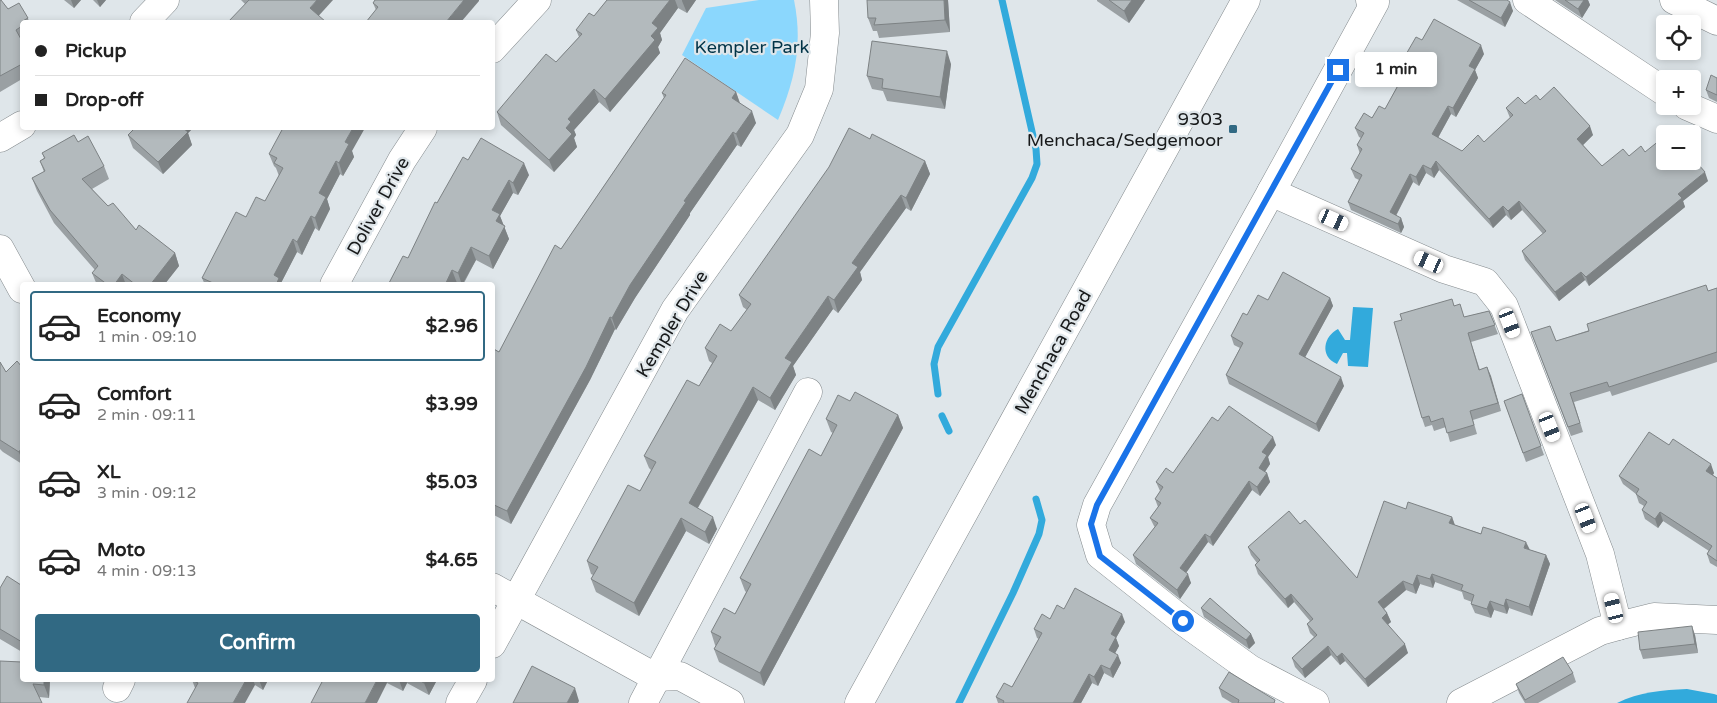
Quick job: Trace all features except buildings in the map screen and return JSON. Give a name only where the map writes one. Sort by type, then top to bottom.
[{"type":"street","points":[[146,20],[165,0]]},
{"type":"street","points":[[495,46],[536,0]]},
{"type":"street","name":"Kempler Drive","points":[[495,639],[676,310],[800,135],[819,89],[826,33],[824,0]]},
{"type":"street","name":"Menchaca Road","points":[[859,703],[1246,0]]},
{"type":"street","points":[[1527,0],[1656,86]]},
{"type":"street","points":[[1674,0],[1717,21]]},
{"type":"street","points":[[1315,703],[1250,670],[1183,621],[1100,556],[1091,524],[1097,505],[1271,192],[1373,1]]},
{"type":"street","points":[[1701,112],[1717,119]]},
{"type":"street","points":[[0,138],[20,127]]},
{"type":"street","name":"Doliver Drive","points":[[336,282],[402,160],[422,130]]},
{"type":"street","points":[[1271,192],[1444,269],[1485,282],[1504,306],[1600,554],[1618,626]]},
{"type":"street","points":[[0,249],[20,285]]},
{"type":"street","points":[[643,703],[808,392]]},
{"type":"street","points":[[495,588],[655,678],[680,676],[730,703]]},
{"type":"street","points":[[1461,703],[1600,630],[1654,617],[1717,620]]},
{"type":"street","points":[[655,678],[665,703]]},
{"type":"street","points":[[460,703],[472,682]]},
{"type":"green space","name":"Kempler Park","points":[[759,0],[794,0],[797,16],[796,62],[789,91],[778,120],[682,55],[706,8]]},
{"type":"shaded area","points":[[1353,307],[1373,308],[1368,367],[1348,366],[1347,353],[1343,353],[1337,364],[1331,360],[1326,351],[1329,336],[1338,329],[1345,340],[1350,340]]},
{"type":"shaded area","points":[[1687,689],[1717,695],[1717,703],[1617,703],[1642,694]]},
{"type":"waterway","points":[[938,394],[934,364],[938,347],[1032,178],[1037,164],[1036,149],[1002,0]]},
{"type":"waterway","points":[[942,416],[949,431]]},
{"type":"waterway","points":[[959,703],[1013,593],[1039,534],[1042,520],[1036,499]]},
{"type":"place","name":"9303 Menchaca/Sedgemoor","points":[[1233,129]]},
{"type":"route","points":[[1183,621],[1100,556],[1091,524],[1097,505],[1338,70]]}]
